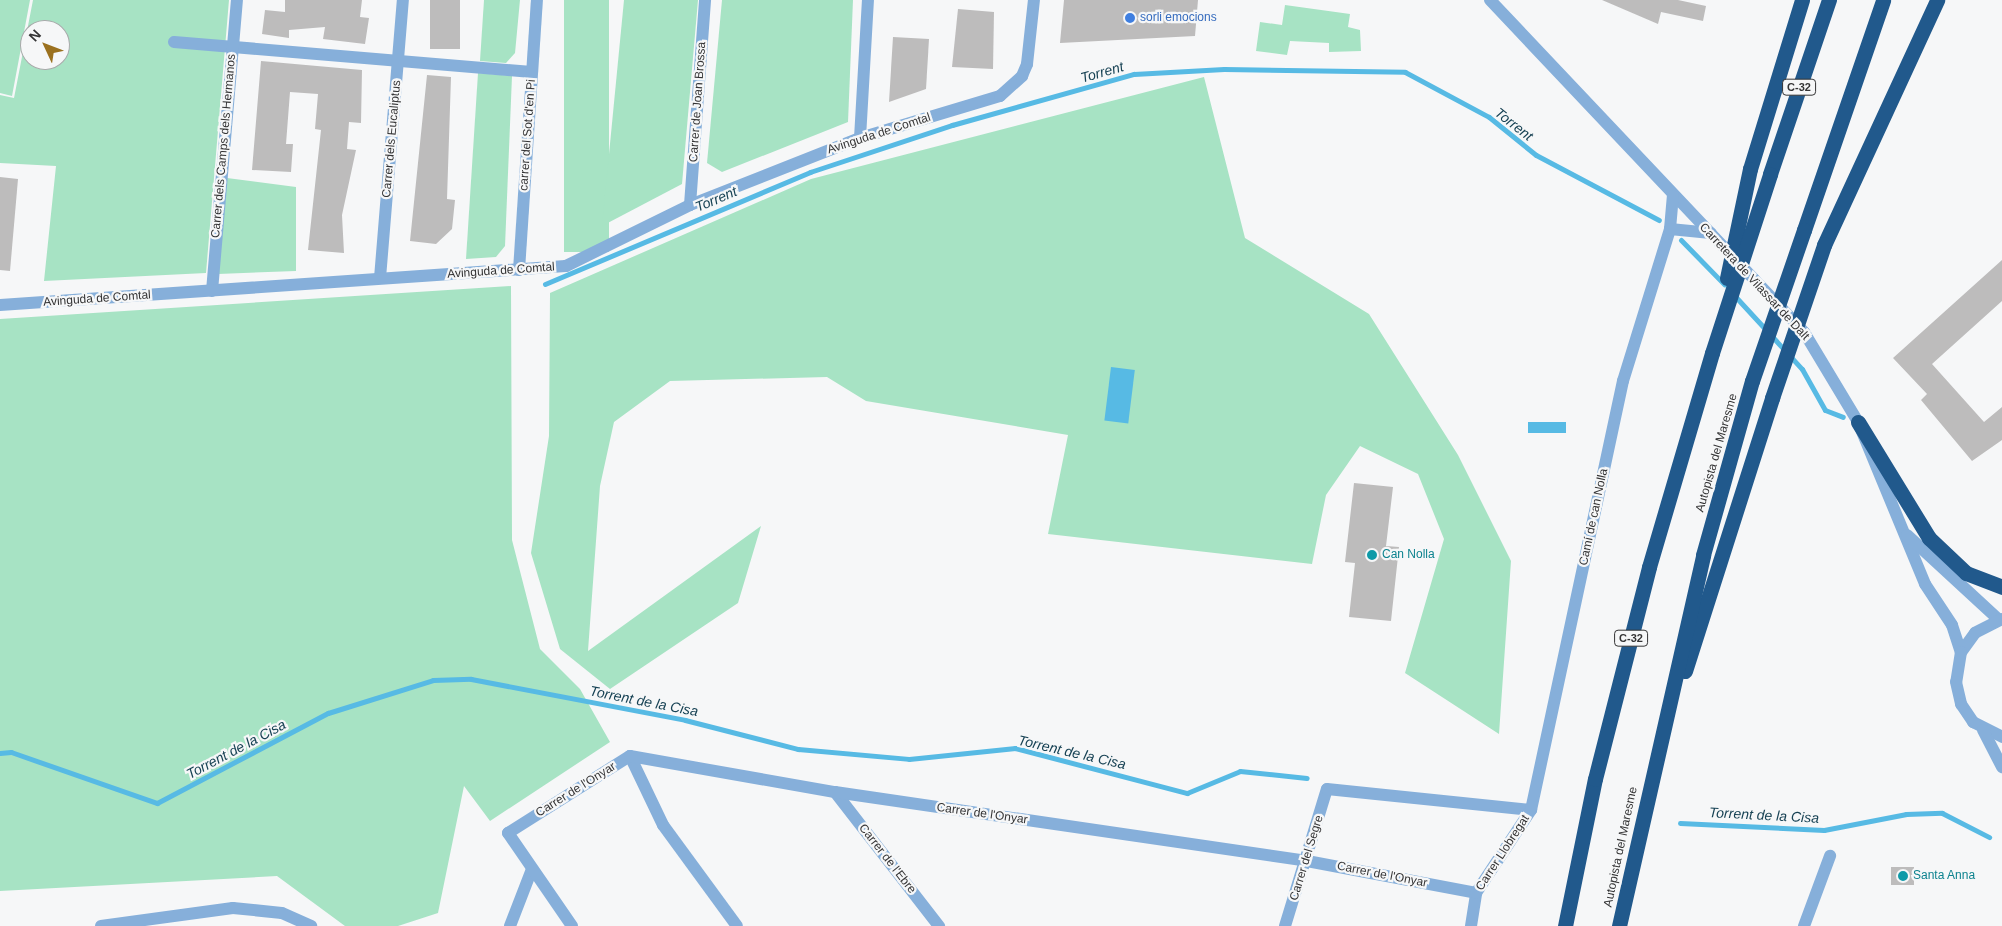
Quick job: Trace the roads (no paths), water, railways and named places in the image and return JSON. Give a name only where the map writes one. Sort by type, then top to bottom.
[{"type":"highway","name":"C-32","points":[[1712,353],[1750,169],[1802,0]]},
{"type":"highway","name":"C-32","points":[[1565,926],[1595,779],[1649,567],[1712,353],[1829,0]]},
{"type":"highway","name":"Autopista del Maresme","points":[[1619,926],[1704,555],[1752,381],[1883,0]]},
{"type":"highway","points":[[1650,784],[1772,398],[1824,244],[1937,0]]},
{"type":"highway","points":[[1858,422],[1929,538],[1966,573],[2002,587]]},
{"type":"street","name":"Carrer dels Camps dels Hermanos","points":[[212,291],[237,0]]},
{"type":"street","name":"Carrer dels Eucaliptus","points":[[380,278],[404,0]]},
{"type":"street","name":"carrer del Sot d'en Pi","points":[[519,270],[537,0]]},
{"type":"street","name":"Carrer de Joan Brossa","points":[[690,205],[705,0]]},
{"type":"street","points":[[860,138],[868,0]]},
{"type":"street","name":"Avinguda de Comtal","points":[[0,305],[566,266],[690,205],[860,138],[1000,96],[1022,76],[1032,43],[1034,0]]},
{"type":"street","name":"Carretera de Vilassar de Dalt","points":[[1490,0],[1673,196],[1804,332],[1858,422],[1899,526],[1925,584],[1952,625],[1961,652]]},
{"type":"street","points":[[174,42],[532,72]]},
{"type":"street","name":"Camí de can Nolla","points":[[1531,810],[1623,381],[1670,229],[1673,196]]},
{"type":"street","points":[[1670,229],[1710,233]]},
{"type":"street","name":"Carretera de Vilassar de Dalt","points":[[1899,526],[1930,560],[2000,619]]},
{"type":"street","points":[[2000,619],[1975,633],[1961,652],[1956,682],[1961,704],[1983,730],[2002,767]]},
{"type":"street","points":[[1983,730],[2002,737]]},
{"type":"street","points":[[630,756],[663,825],[737,926]]},
{"type":"street","name":"Carrer de l'Onyar","points":[[532,869],[508,834],[630,756],[835,792],[1307,861],[1476,893]]},
{"type":"street","name":"Carrer del Segre","points":[[1285,926],[1307,861],[1327,789],[1531,810]]},
{"type":"street","name":"Carrer de l'Ebre","points":[[835,792],[939,926]]},
{"type":"street","name":"Carrer Llobregat","points":[[1471,926],[1476,893],[1531,810]]},
{"type":"street","points":[[1804,926],[1830,856]]},
{"type":"street","points":[[510,926],[532,869]]},
{"type":"street","points":[[532,869],[572,926]]},
{"type":"street","points":[[101,926],[233,908],[282,913],[311,926]]},
{"type":"water","points":[[1111,367],[1135,370],[1128,424],[1104,421]]},
{"type":"water","points":[[1528,422],[1566,422],[1566,433],[1528,433]]},
{"type":"waterway","name":"Torrent","points":[[545,284],[810,172],[952,125],[1134,74],[1224,69],[1405,72],[1489,117],[1536,155],[1659,220]]},
{"type":"waterway","name":"Torrent","points":[[1681,240],[1724,284]]},
{"type":"waterway","name":"Torrent","points":[[1733,294],[1802,369],[1825,410],[1843,417]]},
{"type":"waterway","name":"Torrent de la Cisa","points":[[0,753],[11,752],[157,803],[328,713],[433,680],[471,679],[685,720],[798,749],[909,759],[1015,748],[1187,793],[1240,771],[1307,778]]},
{"type":"waterway","name":"Torrent de la Cisa","points":[[1680,823],[1824,830],[1906,814],[1942,813],[1989,837]]},
{"type":"place","name":"sorli emocions","points":[[1130,18]]},
{"type":"place","name":"Can Nolla","points":[[1372,555]]},
{"type":"place","name":"Santa Anna","points":[[1903,876]]}]
